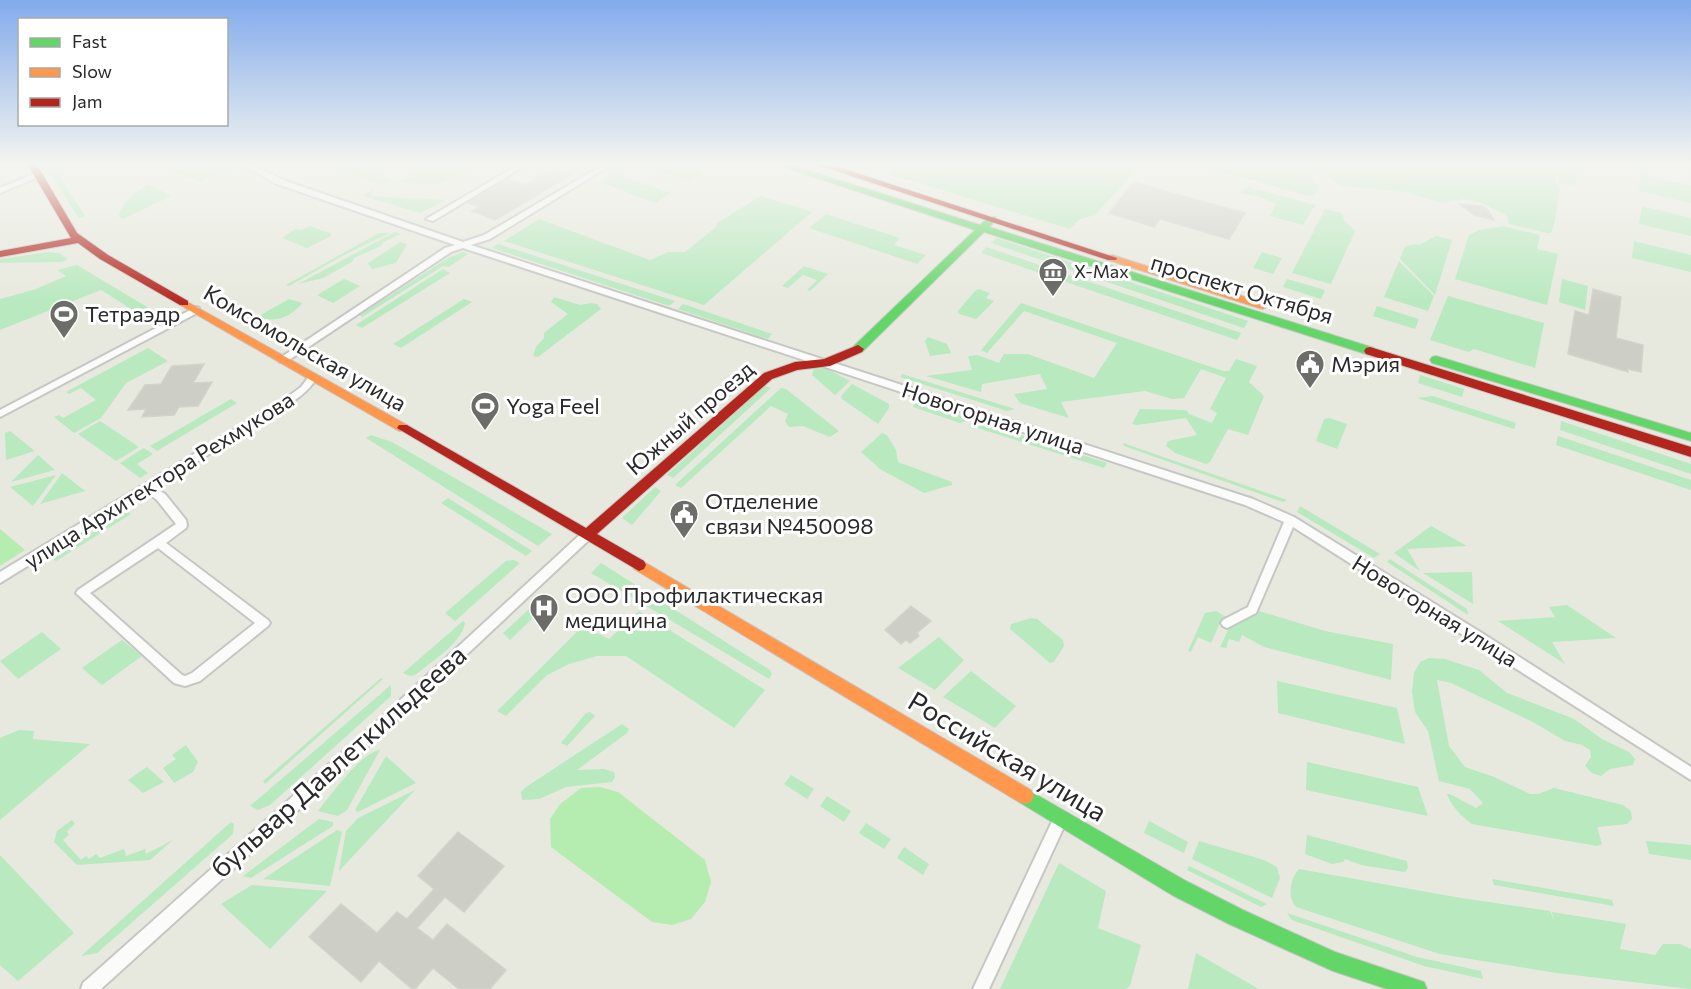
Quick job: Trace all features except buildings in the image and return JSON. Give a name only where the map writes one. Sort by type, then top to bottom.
[{"type":"main road","name":"Комсомольская улица","points":[[59,211],[76,238],[196,310],[588,534]]},
{"type":"main road","name":"проспект Октября","points":[[926,211],[982,229],[1065,249],[1691,438]]},
{"type":"main road","name":"проспект Октября","points":[[968,211],[1065,249],[1691,452]]},
{"type":"main road","name":"Южный проезд","points":[[588,534],[768,376],[795,366],[826,363],[853,353],[864,345],[992,219]]},
{"type":"main road","points":[[0,247],[76,238]]},
{"type":"main road","points":[[0,254],[76,238]]},
{"type":"main road","name":"Российская улица","points":[[588,534],[1179,888],[1333,961],[1417,989]]},
{"type":"street","name":"Новогорная улица","points":[[366,211],[1249,502],[1290,520],[1691,774]]},
{"type":"street","points":[[430,219],[444,211]]},
{"type":"street","points":[[283,360],[448,250],[488,237],[531,211]]},
{"type":"street","points":[[0,414],[196,310]]},
{"type":"street","name":"улица Архитектора Рехмукова","points":[[0,578],[289,400],[304,389],[313,377]]},
{"type":"street","points":[[148,488],[161,497],[181,520],[182,525],[159,543],[82,593],[178,680],[185,681],[196,677],[264,623],[159,543]]},
{"type":"street","points":[[1227,624],[1252,610],[1290,520]]},
{"type":"street","name":"бульвар Давлеткильдеева","points":[[89,989],[378,729],[588,534]]},
{"type":"street","points":[[981,989],[1061,818]]},
{"type":"green space","points":[[75,211],[82,211],[85,216],[79,218]]},
{"type":"green space","points":[[139,211],[123,219],[119,217],[120,212]]},
{"type":"green space","points":[[736,211],[812,212],[704,305],[504,241],[539,219],[650,260],[668,252],[685,252],[716,227],[717,223]]},
{"type":"green space","points":[[1011,211],[1098,211],[1095,215],[1080,219],[1070,229]]},
{"type":"green space","points":[[1272,211],[1311,211],[1303,225],[1270,216]]},
{"type":"green space","points":[[1324,211],[1342,213],[1344,220],[1355,231],[1331,284],[1292,273]]},
{"type":"green space","points":[[1498,211],[1556,211],[1551,233],[1509,224],[1507,216]]},
{"type":"green space","points":[[1641,211],[1663,211],[1691,218],[1691,236],[1639,224]]},
{"type":"green space","points":[[826,214],[900,238],[894,245],[926,255],[917,264],[809,228]]},
{"type":"green space","points":[[310,226],[332,234],[307,248],[282,238],[295,229],[301,230]]},
{"type":"green space","points":[[1504,226],[1540,235],[1537,249],[1558,254],[1547,305],[1455,279],[1469,235],[1479,230]]},
{"type":"green space","points":[[395,232],[401,234],[354,258],[352,262],[323,278],[298,284]]},
{"type":"green space","points":[[379,233],[390,233],[348,253],[289,286],[286,285]]},
{"type":"green space","points":[[1436,236],[1452,240],[1435,295],[1400,259],[1405,246],[1421,244]]},
{"type":"green space","points":[[997,238],[1248,321],[1244,328],[991,243]]},
{"type":"green space","points":[[1634,241],[1691,255],[1691,272],[1632,258]]},
{"type":"green space","points":[[400,242],[407,244],[396,263],[372,269],[368,263]]},
{"type":"green space","points":[[498,244],[675,301],[669,306],[492,248]]},
{"type":"green space","points":[[986,247],[1241,333],[1237,340],[981,253]]},
{"type":"green space","points":[[48,252],[59,253],[68,259],[62,262],[0,263],[0,259]]},
{"type":"green space","points":[[463,252],[468,254],[449,267],[443,266],[362,317],[360,315],[448,258]]},
{"type":"green space","points":[[1262,252],[1282,258],[1273,274],[1253,268]]},
{"type":"green space","points":[[1399,261],[1434,296],[1428,311],[1384,297]]},
{"type":"green space","points":[[77,265],[162,316],[152,322],[101,290],[0,330],[0,299],[36,289],[66,276],[57,270]]},
{"type":"green space","points":[[804,266],[828,274],[810,291],[807,290],[817,280],[803,275],[788,288],[782,286]]},
{"type":"green space","points":[[443,269],[450,273],[362,328],[356,325]]},
{"type":"green space","points":[[344,279],[360,286],[333,303],[317,295]]},
{"type":"green space","points":[[1287,279],[1325,290],[1321,299],[1283,287]]},
{"type":"green space","points":[[1562,279],[1588,286],[1585,310],[1559,302]]},
{"type":"green space","points":[[979,289],[990,293],[986,298],[994,301],[976,319],[959,314],[958,311]]},
{"type":"green space","points":[[1448,296],[1544,323],[1535,368],[1474,349],[1469,352],[1430,340]]},
{"type":"green space","points":[[554,297],[580,305],[597,304],[601,309],[538,357],[533,356],[536,347],[544,338],[544,333],[568,314],[551,302]]},
{"type":"green space","points":[[289,299],[302,303],[289,315],[277,319],[265,319],[259,316]]},
{"type":"green space","points":[[464,299],[472,302],[401,348],[393,344]]},
{"type":"green space","points":[[1021,303],[1223,371],[1229,371],[1236,359],[1257,366],[1249,382],[1264,396],[1248,435],[1228,429],[1210,462],[1206,464],[1175,453],[1166,446],[1168,441],[1197,435],[1186,418],[1132,424],[1140,409],[1186,410],[1189,414],[1212,423],[1217,413],[1210,409],[1226,378],[1201,369],[1184,398],[1172,399],[1145,391],[1061,402],[1069,418],[1020,403],[1014,394],[1047,389],[1040,374],[982,384],[981,392],[926,376],[972,370],[968,356],[977,355],[999,363],[1004,354],[1028,354],[1094,378],[1117,343],[1024,311],[987,353],[981,350]]},
{"type":"green space","points":[[683,304],[772,334],[768,339],[678,309]]},
{"type":"green space","points":[[1377,306],[1419,319],[1415,329],[1373,316]]},
{"type":"green space","points":[[928,337],[947,344],[951,353],[930,356],[925,341]]},
{"type":"green space","points":[[148,348],[168,361],[126,383],[101,418],[74,433],[54,417],[59,415],[63,418],[96,400],[81,388],[69,394],[66,392]]},
{"type":"green space","points":[[825,368],[850,381],[835,395],[812,375],[814,369]]},
{"type":"green space","points":[[902,374],[1015,409],[1007,411],[900,377]]},
{"type":"green space","points":[[1420,375],[1464,389],[1462,397],[1418,383]]},
{"type":"green space","points":[[852,384],[889,404],[889,408],[878,424],[842,399],[841,396]]},
{"type":"green space","points":[[765,386],[771,388],[673,478],[667,475]]},
{"type":"green space","points":[[781,388],[786,389],[839,431],[830,437],[803,426],[789,427],[785,421],[788,414],[771,406],[681,488],[675,485]]},
{"type":"green space","points":[[1433,396],[1516,423],[1514,429],[1417,398]]},
{"type":"green space","points":[[231,399],[237,403],[157,451],[150,446]]},
{"type":"green space","points":[[911,399],[973,419],[960,423],[913,407],[915,403],[909,401]]},
{"type":"green space","points":[[1329,418],[1347,424],[1337,449],[1316,441],[1324,419]]},
{"type":"green space","points":[[100,421],[139,447],[116,461],[78,434]]},
{"type":"green space","points":[[1561,421],[1691,464],[1691,474],[1560,430]]},
{"type":"green space","points":[[981,422],[1107,463],[1104,468],[968,425]]},
{"type":"green space","points":[[10,431],[35,451],[6,460],[5,433]]},
{"type":"green space","points":[[882,433],[887,435],[896,450],[898,462],[952,482],[952,485],[924,493],[880,469],[861,452]]},
{"type":"green space","points":[[371,435],[392,442],[552,534],[538,546],[366,438]]},
{"type":"green space","points":[[1558,436],[1691,480],[1691,490],[1556,445]]},
{"type":"green space","points":[[1123,443],[1287,500],[1283,502],[1124,446]]},
{"type":"green space","points":[[144,448],[153,454],[137,464],[148,473],[140,478],[120,463]]},
{"type":"green space","points":[[38,455],[55,470],[11,482]]},
{"type":"green space","points":[[62,473],[85,491],[40,504]]},
{"type":"green space","points":[[56,475],[33,506],[10,487]]},
{"type":"green space","points":[[655,487],[661,491],[632,525],[622,518]]},
{"type":"green space","points":[[448,498],[532,551],[526,556],[441,503]]},
{"type":"green space","points":[[1300,506],[1380,554],[1374,558],[1297,512]]},
{"type":"green space","points":[[127,511],[131,514],[56,561],[52,558]]},
{"type":"green space","points":[[1431,526],[1467,546],[1407,549],[1420,571],[1394,553]]},
{"type":"green space","points":[[0,529],[25,550],[0,566]]},
{"type":"green space","points":[[1390,559],[1467,609],[1468,615],[1387,562]]},
{"type":"green space","points":[[514,560],[520,563],[455,621],[445,613],[506,561]]},
{"type":"green space","points":[[601,563],[770,670],[772,674],[769,679],[591,573]]},
{"type":"green space","points":[[1472,572],[1473,604],[1423,573]]},
{"type":"green space","points":[[544,598],[552,600],[510,640],[503,633]]},
{"type":"green space","points":[[1567,605],[1616,638],[1552,642],[1565,664],[1498,621],[1555,617],[1549,607]]},
{"type":"green space","points":[[639,611],[765,690],[734,728],[626,656],[597,656],[569,664],[547,675],[506,716],[497,711],[583,626],[609,639]]},
{"type":"green space","points":[[1216,611],[1228,618],[1220,623],[1211,643],[1198,637],[1191,652],[1188,651],[1205,613]]},
{"type":"green space","points":[[1259,611],[1325,631],[1393,644],[1391,680],[1264,647],[1242,635],[1239,642],[1229,639],[1226,648],[1220,647],[1230,626]]},
{"type":"green space","points":[[1031,618],[1037,619],[1063,640],[1064,646],[1054,662],[1050,663],[1010,629],[1011,624]]},
{"type":"green space","points":[[463,621],[465,623],[458,638],[444,652],[415,675],[410,676],[403,673]]},
{"type":"green space","points":[[42,632],[61,649],[18,679],[0,661]]},
{"type":"green space","points":[[939,637],[964,660],[935,690],[898,668]]},
{"type":"green space","points":[[122,640],[142,656],[102,685],[82,668]]},
{"type":"green space","points":[[1429,658],[1445,659],[1479,670],[1507,693],[1574,719],[1602,739],[1629,752],[1635,759],[1633,765],[1610,769],[1601,776],[1592,773],[1585,766],[1591,757],[1590,750],[1582,745],[1565,741],[1533,722],[1451,683],[1437,680],[1449,746],[1465,767],[1494,777],[1530,794],[1538,794],[1554,788],[1623,805],[1631,811],[1632,819],[1627,824],[1597,827],[1602,844],[1597,846],[1472,824],[1468,821],[1454,807],[1447,794],[1476,808],[1483,803],[1470,789],[1439,781],[1428,731],[1415,712],[1412,691],[1414,673],[1420,662]]},
{"type":"green space","points":[[971,671],[1016,706],[995,728],[943,697]]},
{"type":"green space","points":[[381,678],[383,679],[265,784],[263,781]]},
{"type":"green space","points":[[1277,681],[1397,708],[1405,744],[1278,713]]},
{"type":"green space","points":[[391,685],[391,696],[270,805],[258,810],[250,806]]},
{"type":"green space","points":[[590,712],[595,716],[567,746],[561,743],[586,713]]},
{"type":"green space","points":[[622,724],[629,729],[627,733],[577,770],[604,769],[614,772],[615,777],[612,782],[566,787],[539,799],[522,800],[521,792],[526,787]]},
{"type":"green space","points":[[19,730],[34,731],[33,739],[90,744],[0,820],[0,738]]},
{"type":"green space","points":[[186,745],[198,762],[193,772],[174,783],[163,768],[176,759],[172,755]]},
{"type":"green space","points":[[380,750],[347,810],[338,816],[318,811],[355,766]]},
{"type":"green space","points":[[386,756],[416,783],[358,812],[355,810]]},
{"type":"green space","points":[[1307,762],[1418,787],[1428,816],[1306,790]]},
{"type":"green space","points":[[147,767],[164,782],[143,793],[128,780]]},
{"type":"green space","points":[[791,775],[814,789],[807,799],[784,784]]},
{"type":"green space","points":[[600,787],[618,792],[705,860],[711,882],[705,902],[691,919],[672,925],[652,922],[551,847],[550,819],[560,804],[581,788]]},
{"type":"green space","points":[[415,790],[339,871],[346,831],[358,818]]},
{"type":"green space","points":[[827,796],[851,811],[844,822],[820,806]]},
{"type":"green space","points":[[319,819],[333,822],[333,826],[251,878],[243,876]]},
{"type":"green space","points":[[72,820],[75,824],[67,831],[69,835],[63,840],[81,860],[86,856],[89,859],[96,854],[100,858],[124,849],[126,856],[145,849],[146,854],[173,840],[150,860],[77,865],[54,842],[57,831]]},
{"type":"green space","points":[[1149,821],[1188,842],[1184,853],[1144,833]]},
{"type":"green space","points":[[231,822],[234,824],[233,834],[97,953],[81,956]]},
{"type":"green space","points":[[866,823],[891,839],[884,849],[859,833]]},
{"type":"green space","points":[[337,830],[342,832],[330,886],[263,879]]},
{"type":"green space","points":[[1307,835],[1407,861],[1408,868],[1405,872],[1361,865],[1345,859],[1343,862],[1332,864],[1305,854]]},
{"type":"green space","points":[[1199,841],[1264,860],[1277,867],[1280,878],[1272,898],[1192,859]]},
{"type":"green space","points":[[1646,841],[1691,845],[1691,860],[1649,854]]},
{"type":"green space","points":[[904,847],[929,864],[923,875],[897,858]]},
{"type":"green space","points":[[0,855],[74,933],[18,981],[0,965]]},
{"type":"green space","points":[[1059,863],[1106,891],[1098,928],[1141,945],[1130,986],[1125,989],[1000,989]]},
{"type":"green space","points":[[1189,866],[1267,904],[1261,907],[1187,870]]},
{"type":"green space","points":[[1299,869],[1461,898],[1550,911],[1554,920],[1552,912],[1626,924],[1620,949],[1655,955],[1663,944],[1680,944],[1691,949],[1691,989],[1557,973],[1440,954],[1296,907],[1291,898],[1291,888],[1293,878]]},
{"type":"green space","points":[[1492,879],[1612,900],[1614,906],[1494,885]]},
{"type":"green space","points":[[252,885],[327,891],[270,949],[221,904]]},
{"type":"green space","points":[[1287,913],[1417,957],[1481,971],[1483,979],[1424,966],[1292,920]]},
{"type":"green space","points":[[1196,953],[1259,989],[1188,989]]},
{"type":"traffic: fast","points":[[927,211],[1370,351]]},
{"type":"traffic: fast","points":[[858,349],[992,219]]},
{"type":"traffic: fast","points":[[1436,360],[1691,437]]},
{"type":"traffic: fast","points":[[1025,796],[1179,888],[1236,917],[1333,961],[1417,989]]},
{"type":"traffic: slow","points":[[1112,258],[1263,306]]},
{"type":"traffic: slow","points":[[184,303],[403,428]]},
{"type":"traffic: slow","points":[[639,565],[1025,796]]},
{"type":"traffic: jam","points":[[59,211],[73,235],[104,257],[184,303]]},
{"type":"traffic: jam","points":[[966,211],[1112,258]]},
{"type":"traffic: jam","points":[[0,254],[78,240]]},
{"type":"traffic: jam","points":[[588,534],[768,376],[795,366],[826,363],[858,349]]},
{"type":"traffic: jam","points":[[1370,351],[1691,452]]},
{"type":"traffic: jam","points":[[403,428],[639,565]]},
{"type":"place","name":"X-Max","points":[[1053,298]]},
{"type":"place","name":"Тетраэдр","points":[[64,340]]},
{"type":"place","name":"Мэрия","points":[[1310,390]]},
{"type":"place","name":"Yoga Feel","points":[[485,432]]},
{"type":"place","name":"Отделение связи №450098","points":[[684,540]]},
{"type":"place","name":"ООО Профилактическая медицина","points":[[544,634]]}]
